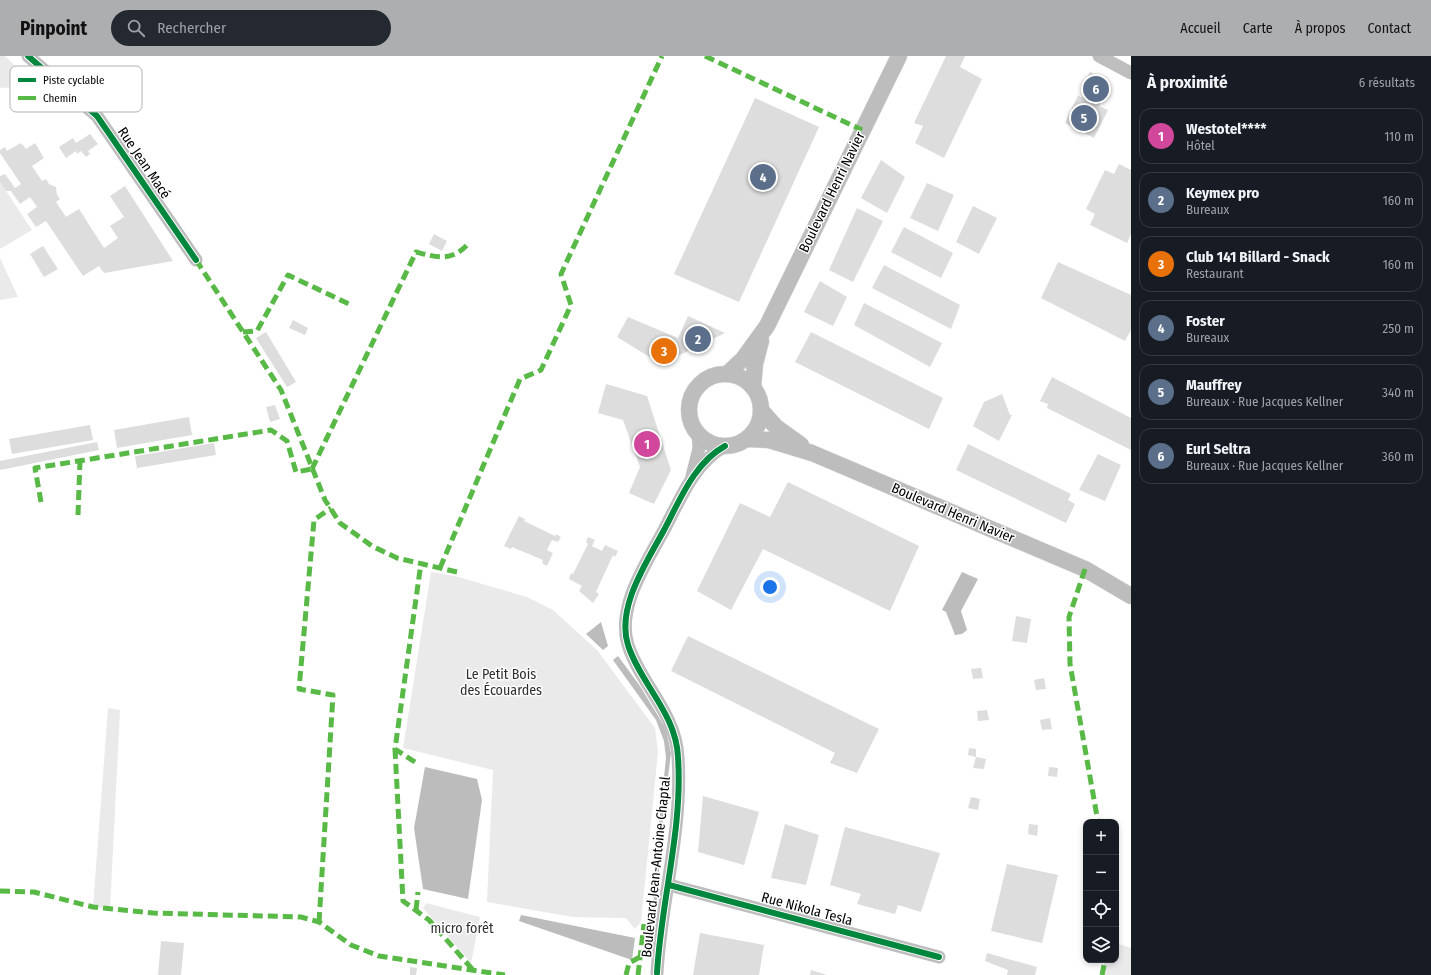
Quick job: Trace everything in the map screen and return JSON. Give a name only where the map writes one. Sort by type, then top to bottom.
[{"type":"main road","name":"Boulevard Henri Navier","points":[[753,387],[754,364],[766,328],[899,56]]},
{"type":"main road","name":"Boulevard Henri Navier","points":[[727,374],[743,358],[766,328]]},
{"type":"main road","points":[[727,374],[742,378],[753,387],[759,398],[761,410],[758,426],[747,439],[740,443],[725,446],[710,442],[698,433],[690,418],[690,402],[696,389],[707,379],[727,374]]},
{"type":"main road","name":"Boulevard Henri Navier","points":[[761,410],[776,427],[812,453]]},
{"type":"main road","name":"Boulevard Henri Navier","points":[[747,439],[769,440],[812,453],[1094,574],[1131,596]]},
{"type":"main road","name":"Boulevard Henri Navier","points":[[1094,574],[1131,584]]},
{"type":"street","name":"Rue Jean Macé","points":[[28,56],[40,66]]},
{"type":"street","points":[[1099,56],[1131,73]]},
{"type":"street","name":"Rue Jean Macé","points":[[92,112],[97,116],[196,260]]},
{"type":"street","name":"Boulevard Jean-Antoine Chaptal","points":[[691,479],[699,448],[698,433]]},
{"type":"street","name":"Boulevard Jean-Antoine Chaptal","points":[[658,973],[659,938],[669,885],[679,786],[678,755],[671,724],[635,662],[626,632],[627,612],[642,569],[691,479],[713,454],[725,446]]},
{"type":"street","name":"Rue Nikola Tesla","points":[[669,885],[939,957]]},
{"type":"green space","points":[[0,56],[5,56],[15,66],[10,66],[10,87],[0,88]]},
{"type":"green space","points":[[0,182],[32,230],[0,249]]},
{"type":"green space","points":[[0,258],[18,297],[0,300]]},
{"type":"green space","name":"Le Petit Bois des Écouardes","points":[[431,572],[455,576],[527,597],[553,610],[597,650],[655,728],[658,752],[641,922],[635,929],[626,918],[573,917],[487,902],[493,770],[403,748]]},
{"type":"green space","points":[[108,708],[120,710],[110,909],[93,907]]},
{"type":"green space","name":"micro forêt","points":[[426,903],[480,917],[471,963],[423,908]]},
{"type":"green space","points":[[1119,944],[1131,948],[1131,975],[1102,975],[1104,963],[1119,963]]},
{"type":"shaded area","points":[[962,572],[978,579],[961,611],[967,630],[962,634],[955,635],[946,612],[942,610]]},
{"type":"shaded area","points":[[601,622],[608,646],[603,650],[586,634]]},
{"type":"shaded area","points":[[618,656],[640,686],[666,729],[671,753],[663,818],[655,924],[652,924],[658,834],[666,758],[664,741],[656,720],[613,660]]},
{"type":"shaded area","points":[[425,767],[477,779],[482,800],[468,899],[423,889],[414,828]]},
{"type":"shaded area","points":[[521,915],[635,938],[632,960],[519,921]]},
{"type":"building","points":[[946,56],[965,56],[960,67],[982,79],[944,158],[915,143],[923,126],[914,123]]},
{"type":"building","points":[[1090,72],[1100,77],[1103,90],[1100,97],[1103,98],[1099,106],[1108,110],[1094,138],[1065,123],[1078,95],[1082,98],[1086,90],[1082,88]]},
{"type":"building","points":[[755,98],[819,127],[739,302],[674,274]]},
{"type":"building","points":[[90,134],[98,144],[88,151],[90,154],[86,157],[81,151],[77,154],[76,151],[66,158],[59,147],[73,138],[76,143]]},
{"type":"building","points":[[21,143],[26,149],[35,143],[44,158],[32,166],[42,181],[46,179],[49,184],[56,187],[57,195],[60,199],[56,202],[66,217],[79,209],[104,248],[118,238],[110,226],[124,217],[110,196],[125,186],[173,261],[104,273],[99,266],[83,276],[46,221],[36,227],[27,214],[37,207],[30,197],[20,204],[11,191],[6,191],[0,182],[0,176],[5,174],[15,188],[21,184],[0,153],[0,150],[5,147],[7,151]]},
{"type":"building","points":[[881,160],[905,177],[887,213],[861,198]]},
{"type":"building","points":[[1119,164],[1131,170],[1131,234],[1127,243],[1090,225],[1095,214],[1086,209],[1105,170],[1114,174]]},
{"type":"building","points":[[927,183],[954,195],[938,231],[910,218]]},
{"type":"building","points":[[973,206],[997,218],[979,254],[956,242]]},
{"type":"building","points":[[857,208],[883,221],[853,282],[829,270]]},
{"type":"building","points":[[904,227],[953,253],[941,278],[891,252]]},
{"type":"building","points":[[434,234],[447,241],[442,251],[429,244]]},
{"type":"building","points":[[43,246],[58,269],[44,277],[30,254]]},
{"type":"building","points":[[1058,262],[1131,295],[1131,330],[1125,341],[1041,298]]},
{"type":"building","points":[[884,265],[960,305],[951,329],[872,288]]},
{"type":"building","points":[[820,281],[847,297],[833,326],[804,312]]},
{"type":"building","points":[[864,303],[942,343],[930,367],[854,325]]},
{"type":"building","points":[[688,316],[725,333],[661,364],[617,337],[628,317],[678,338]]},
{"type":"building","points":[[293,320],[308,328],[305,335],[289,328]]},
{"type":"building","points":[[266,332],[296,382],[287,387],[256,338]]},
{"type":"building","points":[[811,332],[943,398],[929,429],[795,362]]},
{"type":"building","points":[[1052,377],[1131,418],[1131,450],[1047,408],[1048,404],[1040,401]]},
{"type":"building","points":[[606,384],[647,396],[671,470],[654,504],[629,493],[640,467],[623,420],[598,413]]},
{"type":"building","points":[[1002,394],[1010,415],[1012,415],[999,441],[973,426],[984,402]]},
{"type":"building","points":[[275,405],[280,419],[270,422],[266,407]]},
{"type":"building","points":[[189,417],[192,435],[117,448],[114,430]]},
{"type":"building","points":[[90,425],[93,440],[12,454],[9,439]]},
{"type":"building","points":[[97,442],[99,450],[0,470],[0,461]]},
{"type":"building","points":[[214,443],[216,455],[137,468],[135,456]]},
{"type":"building","points":[[968,444],[1071,494],[1068,500],[1075,504],[1066,523],[956,470]]},
{"type":"building","points":[[1098,454],[1121,465],[1105,501],[1079,490]]},
{"type":"building","points":[[788,482],[919,546],[890,611],[763,549],[731,610],[697,591],[740,503],[770,517]]},
{"type":"building","points":[[519,516],[525,519],[524,521],[555,536],[556,534],[561,537],[558,542],[552,540],[547,550],[553,553],[547,566],[542,563],[543,560],[512,547],[511,549],[504,546]]},
{"type":"building","points":[[588,537],[595,540],[592,546],[602,551],[605,545],[618,551],[615,557],[613,555],[596,592],[599,594],[593,603],[579,591],[582,586],[569,579],[588,544],[586,542]]},
{"type":"building","points":[[1016,616],[1031,619],[1027,643],[1012,641]]},
{"type":"building","points":[[688,636],[879,729],[857,773],[830,763],[835,753],[671,671]]},
{"type":"building","points":[[981,668],[983,678],[973,679],[971,669]]},
{"type":"building","points":[[1044,678],[1046,689],[1036,690],[1034,680]]},
{"type":"building","points":[[987,710],[989,720],[978,721],[977,711]]},
{"type":"building","points":[[1050,718],[1052,729],[1042,730],[1040,720]]},
{"type":"building","points":[[969,748],[976,749],[976,757],[968,755]]},
{"type":"building","points":[[976,757],[986,759],[984,769],[973,768]]},
{"type":"building","points":[[1049,767],[1058,768],[1057,777],[1048,776]]},
{"type":"building","points":[[703,796],[759,812],[744,865],[698,852]]},
{"type":"building","points":[[971,797],[980,799],[978,810],[968,808]]},
{"type":"building","points":[[785,824],[819,835],[806,885],[771,878]]},
{"type":"building","points":[[1029,824],[1038,825],[1037,836],[1028,834]]},
{"type":"building","points":[[845,827],[940,853],[921,912],[898,905],[895,914],[857,904],[861,894],[830,885]]},
{"type":"building","points":[[1007,864],[1058,875],[1042,943],[991,931]]},
{"type":"building","points":[[700,933],[764,945],[759,975],[693,975]]},
{"type":"building","points":[[161,941],[184,943],[181,975],[158,975]]},
{"type":"building","points":[[987,953],[1037,967],[1035,975],[1007,975],[1008,970],[985,961]]},
{"type":"building","points":[[410,967],[417,968],[416,975],[410,975]]},
{"type":"building","points":[[811,970],[827,975],[810,975]]},
{"type":"marked path","points":[[440,568],[520,379],[541,370],[571,305],[561,274],[662,56]]},
{"type":"marked path","points":[[705,56],[862,130]]},
{"type":"marked path","points":[[312,469],[416,252],[443,257],[455,254],[467,245]]},
{"type":"marked path","points":[[196,260],[281,390],[325,500],[340,523],[372,546],[397,558],[461,573]]},
{"type":"marked path","points":[[243,332],[257,331],[288,275],[349,304]]},
{"type":"marked path","points":[[41,502],[35,468],[271,430],[287,441],[296,472],[312,469]]},
{"type":"marked path","points":[[78,515],[80,461]]},
{"type":"marked path","points":[[319,922],[333,695],[299,689],[314,520],[331,508]]},
{"type":"marked path","points":[[415,762],[395,749],[421,563]]},
{"type":"marked path","points":[[1085,569],[1069,617],[1070,664],[1097,819]]},
{"type":"marked path","points":[[395,749],[403,901],[429,920],[473,970]]},
{"type":"marked path","points":[[0,891],[34,892],[93,907],[153,913],[301,917],[319,922],[351,945],[379,956],[505,975]]},
{"type":"marked path","points":[[416,910],[418,892]]},
{"type":"marked path","points":[[638,975],[644,924]]},
{"type":"marked path","points":[[626,975],[629,963],[640,957]]},
{"type":"marked path","points":[[1102,975],[1104,963]]},
{"type":"cycle path","points":[[28,56],[40,66]]},
{"type":"cycle path","points":[[92,112],[97,116],[196,260]]},
{"type":"cycle path","points":[[657,973],[659,946],[675,838],[679,784],[678,757],[676,741],[665,713],[641,673],[628,645],[625,630],[626,616],[635,585],[682,495],[696,472],[714,453],[725,446]]},
{"type":"cycle path","points":[[669,885],[939,957]]},
{"type":"place","name":"Eurl Seltra","points":[[1096,89]]},
{"type":"place","name":"Mauffrey","points":[[1084,118]]},
{"type":"place","name":"Foster","points":[[763,177]]},
{"type":"place","name":"Keymex pro","points":[[698,339]]},
{"type":"place","name":"Club 141 Billard - Snack","points":[[664,351]]},
{"type":"place","name":"Westotel****","points":[[647,444]]}]
